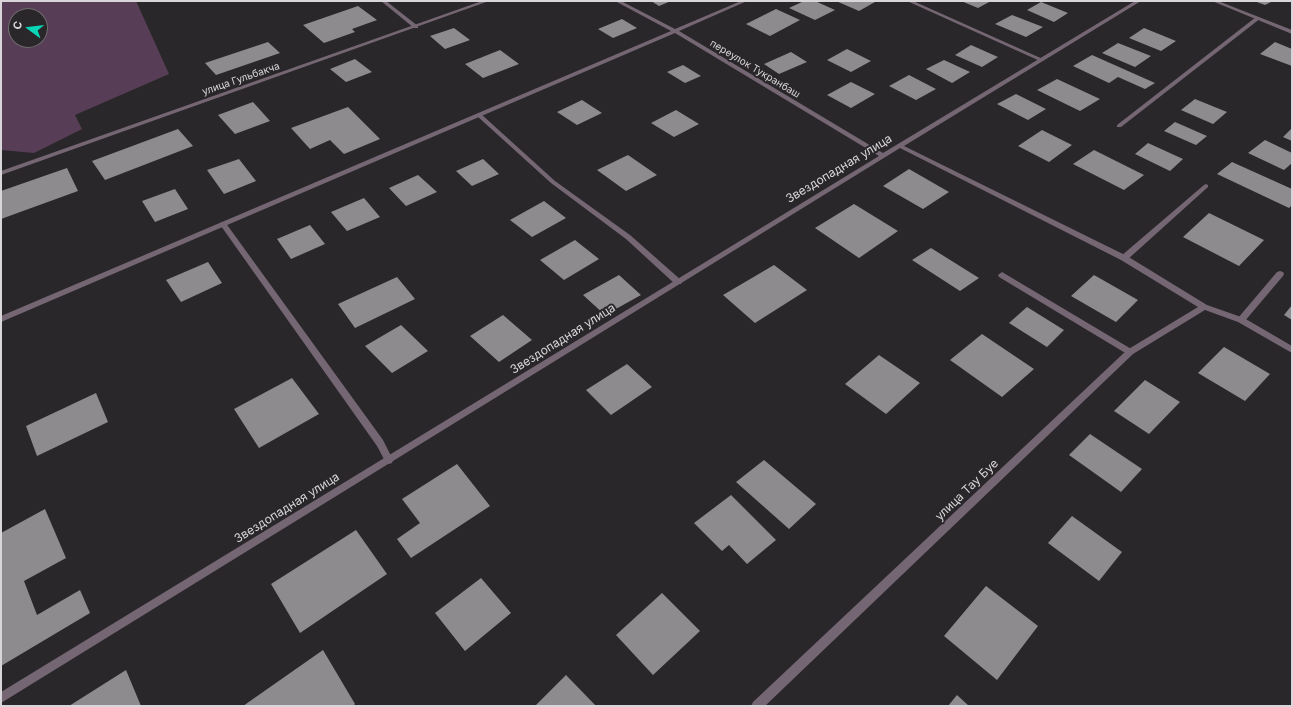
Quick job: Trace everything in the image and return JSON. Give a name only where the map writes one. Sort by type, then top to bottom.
[{"type":"street","points":[[383,1],[416,27]]},
{"type":"street","name":"улица Гульбакча","points":[[1,173],[487,1]]},
{"type":"street","name":"переулок Тукранбаш","points":[[617,1],[675,31],[882,156]]},
{"type":"street","points":[[1,319],[746,1]]},
{"type":"street","points":[[909,1],[1042,60]]},
{"type":"street","name":"Звездопадная улица","points":[[1,698],[882,156],[1139,1]]},
{"type":"street","points":[[1214,1],[1292,32]]},
{"type":"street","points":[[1119,126],[1258,18]]},
{"type":"street","points":[[479,115],[554,182],[628,237],[678,282]]},
{"type":"street","points":[[900,146],[1124,258],[1204,306],[1241,320],[1292,350]]},
{"type":"street","points":[[1124,258],[1206,186]]},
{"type":"street","points":[[223,224],[375,437],[389,460]]},
{"type":"street","points":[[1241,320],[1280,274]]},
{"type":"street","points":[[1002,275],[1130,352]]},
{"type":"street","name":"улица Тау Буе","points":[[757,706],[1130,352],[1204,306]]},
{"type":"shaded area","points":[[1,1],[136,1],[169,74],[75,115],[82,129],[34,153],[1,150]]},
{"type":"building","points":[[651,1],[671,1],[659,6]]},
{"type":"building","points":[[804,1],[815,1],[835,10],[815,20],[789,8]]},
{"type":"building","points":[[836,1],[873,1],[875,2],[859,11]]},
{"type":"building","points":[[961,1],[991,1],[978,8]]},
{"type":"building","points":[[1254,1],[1273,1],[1265,5]]},
{"type":"building","points":[[1041,2],[1068,13],[1054,22],[1027,10]]},
{"type":"building","points":[[358,6],[377,20],[352,29],[355,32],[324,43],[303,25]]},
{"type":"building","points":[[776,9],[800,20],[770,36],[746,24]]},
{"type":"building","points":[[1012,15],[1043,27],[1026,37],[995,24]]},
{"type":"building","points":[[622,19],[637,28],[613,38],[598,29]]},
{"type":"building","points":[[454,28],[470,40],[445,49],[430,36]]},
{"type":"building","points":[[1144,28],[1176,41],[1161,51],[1129,38]]},
{"type":"building","points":[[268,42],[280,53],[216,75],[205,63]]},
{"type":"building","points":[[1275,42],[1292,49],[1292,66],[1260,54]]},
{"type":"building","points":[[1118,43],[1151,56],[1135,67],[1102,53]]},
{"type":"building","points":[[971,45],[998,57],[982,67],[955,55]]},
{"type":"building","points":[[847,49],[871,61],[851,72],[827,60]]},
{"type":"building","points":[[500,50],[519,64],[483,78],[465,64]]},
{"type":"building","points":[[791,52],[807,62],[779,74],[764,64]]},
{"type":"building","points":[[1092,55],[1155,83],[1145,89],[1118,77],[1109,83],[1073,66]]},
{"type":"building","points":[[355,59],[372,72],[346,82],[330,69]]},
{"type":"building","points":[[944,60],[970,72],[952,83],[926,69]]},
{"type":"building","points":[[683,65],[701,76],[685,83],[667,72]]},
{"type":"building","points":[[909,75],[936,89],[916,100],[889,86]]},
{"type":"building","points":[[1057,79],[1100,99],[1080,111],[1037,90]]},
{"type":"building","points":[[851,82],[875,94],[851,108],[827,95]]},
{"type":"building","points":[[1016,94],[1046,109],[1028,120],[997,104]]},
{"type":"building","points":[[1195,99],[1227,112],[1213,124],[1181,110]]},
{"type":"building","points":[[582,100],[602,113],[577,125],[557,112]]},
{"type":"building","points":[[253,102],[270,121],[235,134],[218,115]]},
{"type":"building","points":[[348,107],[380,139],[344,154],[330,140],[310,149],[291,128]]},
{"type":"building","points":[[676,110],[699,124],[674,137],[651,123]]},
{"type":"building","points":[[1175,122],[1207,136],[1196,145],[1164,131]]},
{"type":"building","points":[[1292,128],[1292,141],[1283,137]]},
{"type":"building","points":[[178,129],[193,146],[105,180],[92,161]]},
{"type":"building","points":[[1042,130],[1072,145],[1049,162],[1018,146]]},
{"type":"building","points":[[1265,140],[1292,153],[1292,163],[1284,170],[1248,153]]},
{"type":"building","points":[[1148,143],[1183,159],[1170,171],[1135,154]]},
{"type":"building","points":[[1094,150],[1144,175],[1124,190],[1073,164]]},
{"type":"building","points":[[628,155],[657,175],[626,191],[597,170]]},
{"type":"building","points":[[239,159],[256,181],[224,194],[207,170]]},
{"type":"building","points":[[483,159],[499,174],[472,186],[456,171]]},
{"type":"building","points":[[1232,162],[1292,189],[1292,205],[1289,208],[1217,174]]},
{"type":"building","points":[[67,168],[78,191],[1,219],[1,191]]},
{"type":"building","points":[[909,169],[949,192],[923,209],[883,186]]},
{"type":"building","points":[[418,175],[437,192],[406,206],[389,188]]},
{"type":"building","points":[[175,189],[188,209],[155,222],[142,201]]},
{"type":"building","points":[[364,198],[380,217],[347,231],[331,212]]},
{"type":"building","points":[[544,201],[566,218],[532,237],[510,220]]},
{"type":"building","points":[[854,204],[898,231],[859,258],[815,228]]},
{"type":"building","points":[[1209,213],[1264,240],[1239,266],[1183,237]]},
{"type":"building","points":[[310,225],[325,244],[291,259],[277,239]]},
{"type":"building","points":[[575,240],[599,259],[564,280],[540,260]]},
{"type":"building","points":[[931,248],[979,278],[960,291],[912,260]]},
{"type":"building","points":[[208,262],[222,283],[181,302],[166,280]]},
{"type":"building","points":[[774,265],[807,290],[755,323],[723,295]]},
{"type":"building","points":[[619,275],[641,295],[605,315],[583,295]]},
{"type":"building","points":[[1094,275],[1138,300],[1116,322],[1071,296]]},
{"type":"building","points":[[397,277],[415,299],[355,328],[338,304]]},
{"type":"building","points":[[1292,305],[1292,320],[1284,315]]},
{"type":"building","points":[[1027,307],[1064,330],[1047,347],[1009,323]]},
{"type":"building","points":[[503,315],[532,340],[499,362],[470,336]]},
{"type":"building","points":[[401,325],[428,351],[392,373],[365,346]]},
{"type":"building","points":[[982,334],[1034,369],[1002,397],[950,360]]},
{"type":"building","points":[[1224,347],[1270,374],[1245,401],[1198,373]]},
{"type":"building","points":[[879,355],[920,383],[886,414],[845,384]]},
{"type":"building","points":[[627,364],[652,387],[611,415],[586,390]]},
{"type":"building","points":[[292,378],[319,414],[259,448],[234,409]]},
{"type":"building","points":[[1145,380],[1180,402],[1149,434],[1114,411]]},
{"type":"building","points":[[96,393],[108,422],[37,456],[26,426]]},
{"type":"building","points":[[1090,434],[1142,469],[1121,492],[1069,455]]},
{"type":"building","points":[[764,460],[816,504],[789,529],[736,482]]},
{"type":"building","points":[[457,464],[490,506],[411,558],[397,539],[420,523],[402,499]]},
{"type":"building","points":[[731,495],[776,540],[747,564],[729,545],[722,551],[694,523]]},
{"type":"building","points":[[45,509],[66,558],[24,581],[37,615],[80,590],[90,613],[1,666],[1,533]]},
{"type":"building","points":[[1072,516],[1122,552],[1099,581],[1048,543]]},
{"type":"building","points":[[356,530],[387,574],[300,633],[271,584]]},
{"type":"building","points":[[481,578],[511,613],[465,651],[435,613]]},
{"type":"building","points":[[986,586],[1038,626],[997,680],[944,636]]},
{"type":"building","points":[[662,593],[700,631],[653,675],[616,635]]},
{"type":"building","points":[[323,650],[355,704],[353,706],[243,706]]},
{"type":"building","points":[[126,670],[141,706],[69,706]]},
{"type":"building","points":[[566,675],[596,706],[535,706]]},
{"type":"building","points":[[957,695],[969,706],[948,706]]}]
